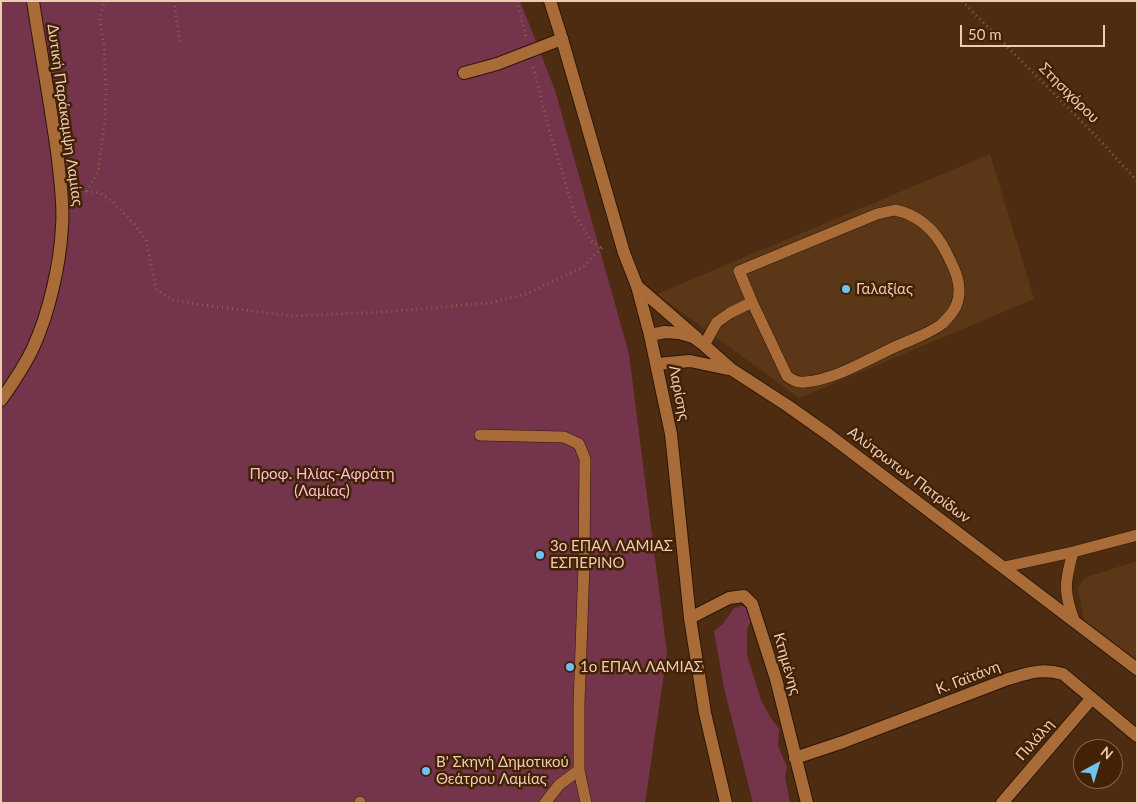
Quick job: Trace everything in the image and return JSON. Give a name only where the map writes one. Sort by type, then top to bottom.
[{"type":"street","name":"Δυτική Παράκαμψη Λαμίας","points":[[1,400],[20,373],[37,339],[50,296],[62,228],[62,202],[55,139],[33,1]]},
{"type":"street","name":"Λαρίσης","points":[[550,1],[624,253],[637,286],[657,364],[671,434],[690,618],[705,714],[726,803]]},
{"type":"street","points":[[464,73],[497,64],[562,39]]},
{"type":"street","points":[[637,286],[704,345]]},
{"type":"street","name":"Αλύτρωτων Πατρίδων","points":[[650,335],[665,332],[693,337],[731,369],[830,435],[1137,669]]},
{"type":"street","points":[[657,364],[690,361],[731,369]]},
{"type":"street","name":"Κτημένης","points":[[690,618],[729,598],[744,596],[752,604],[776,679],[807,803]]},
{"type":"street","name":"Κ. Γαϊτάνη","points":[[795,758],[1008,680],[1033,672],[1050,670],[1063,674],[1137,736]]},
{"type":"street","name":"Πιλάλη","points":[[1002,803],[1092,698]]},
{"type":"lane","points":[[895,210],[916,216],[933,232],[942,244],[958,276],[958,300],[955,308],[946,320],[933,329],[834,374],[806,382],[799,382],[787,376],[752,302],[739,271],[870,217],[895,210]]},
{"type":"lane","points":[[704,345],[718,322],[730,313],[752,302]]},
{"type":"lane","points":[[480,434],[564,437],[579,444],[585,459],[579,770],[586,803]]},
{"type":"lane","points":[[1004,567],[1073,552],[1137,535]]},
{"type":"lane","points":[[1073,552],[1068,574],[1066,600],[1074,620]]},
{"type":"lane","points":[[545,803],[559,785],[579,770]]},
{"type":"path","points":[[107,1],[103,6],[100,17],[100,29],[104,45],[105,120],[98,172],[87,191],[100,193],[113,202],[134,224],[146,240],[156,289],[172,300],[292,316],[383,312],[489,303],[526,294],[583,267],[602,248]]},
{"type":"path","points":[[174,1],[180,43]]},
{"type":"path","points":[[516,1],[530,51],[536,83],[575,215],[591,241],[602,248],[624,253]]},
{"type":"path","name":"Στησιχόρου","points":[[962,1],[1095,135],[1137,181]]},
{"type":"shaded area","points":[[990,154],[1034,299],[799,398],[657,294]]},
{"type":"shaded area","points":[[1137,561],[1137,666],[1085,627],[1078,588],[1083,580],[1090,576]]},
{"type":"green space","name":"Προφ. Ηλίας-Αφράτη (Λαμίας)","points":[[1,1],[520,1],[555,90],[629,354],[667,653],[645,803],[1,803]]},
{"type":"green space","points":[[742,606],[749,609],[752,617],[747,630],[747,655],[761,700],[772,720],[779,728],[778,746],[787,767],[785,777],[790,803],[753,803],[724,688],[714,631],[723,624],[734,608]]},
{"type":"place","name":"Γαλαξίας","points":[[846,289]]},
{"type":"place","name":"3ο ΕΠΑΛ ΛΑΜΙΑΣ ΕΣΠΕΡΙΝΟ","points":[[540,555]]},
{"type":"place","name":"1ο ΕΠΑΛ ΛΑΜΙΑΣ","points":[[570,667]]},
{"type":"place","name":"Β' Σκηνή Δημοτικού Θεάτρου Λαμίας","points":[[426,771]]}]
